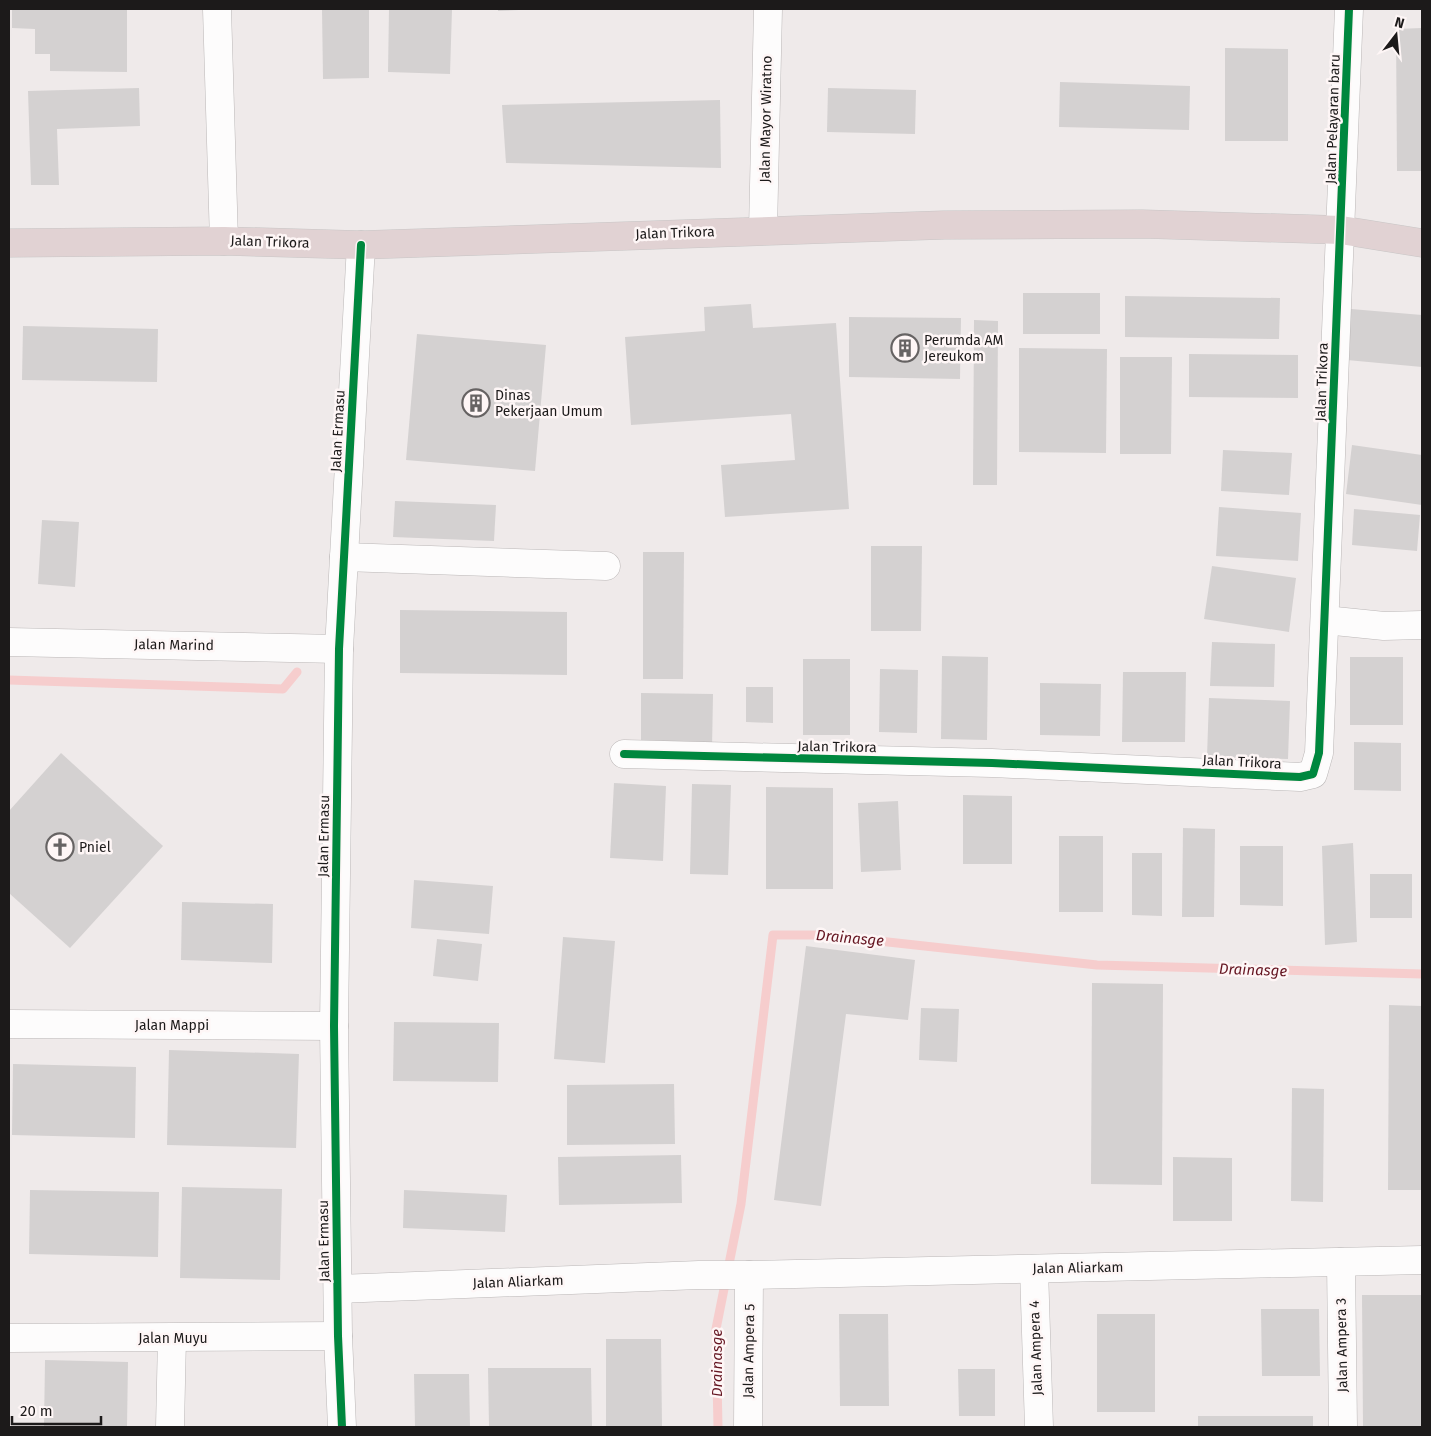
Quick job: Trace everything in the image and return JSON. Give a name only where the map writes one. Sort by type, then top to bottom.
[{"type":"highway","name":"Jalan Trikora","points":[[9,244],[224,241],[361,245],[944,225],[1142,224],[1341,230],[1422,243]]},
{"type":"street","points":[[217,9],[224,241]]},
{"type":"street","name":"Jalan Mayor Wiratno","points":[[763,230],[768,9]]},
{"type":"street","name":"Jalan Pelayaran baru","points":[[1341,230],[1349,9]]},
{"type":"street","name":"Jalan Trikora","points":[[624,754],[992,763],[1308,776],[1313,774],[1319,754],[1326,620],[1341,230]]},
{"type":"street","name":"Jalan Ermasu","points":[[342,1427],[338,1336],[334,1026],[339,649],[361,245]]},
{"type":"street","points":[[344,557],[606,566]]},
{"type":"street","points":[[1326,620],[1384,626],[1422,624]]},
{"type":"street","name":"Jalan Marind","points":[[9,642],[339,649]]},
{"type":"street","name":"Jalan Mappi","points":[[9,1024],[334,1026]]},
{"type":"street","name":"Jalan Aliarkam","points":[[338,1290],[699,1275],[1422,1260]]},
{"type":"street","name":"Jalan Ampera 3","points":[[1341,1262],[1343,1427]]},
{"type":"street","name":"Jalan Ampera 4","points":[[1034,1269],[1039,1427]]},
{"type":"street","name":"Jalan Ampera 5","points":[[742,1275],[748,1427]]},
{"type":"street","name":"Jalan Muyu","points":[[9,1338],[338,1336]]},
{"type":"street","points":[[170,1427],[172,1338]]},
{"type":"building","points":[[12,9],[127,9],[127,72],[50,71],[50,54],[35,54],[35,29],[12,28]]},
{"type":"building","points":[[322,9],[369,9],[369,78],[323,79]]},
{"type":"building","points":[[389,9],[452,9],[450,74],[388,72]]},
{"type":"building","points":[[498,9],[519,9],[519,10],[498,11]]},
{"type":"building","points":[[1422,28],[1422,171],[1397,171],[1396,29]]},
{"type":"building","points":[[1225,48],[1288,49],[1288,141],[1225,141]]},
{"type":"building","points":[[1060,82],[1190,86],[1189,130],[1059,127]]},
{"type":"building","points":[[139,88],[140,126],[57,129],[59,185],[31,185],[28,91]]},
{"type":"building","points":[[828,88],[916,90],[915,134],[827,132]]},
{"type":"building","points":[[720,100],[721,168],[506,163],[502,105]]},
{"type":"building","points":[[1023,293],[1100,293],[1100,334],[1023,334]]},
{"type":"building","points":[[1125,296],[1280,298],[1279,339],[1125,337]]},
{"type":"building","points":[[751,304],[753,328],[836,323],[849,509],[725,517],[721,465],[795,460],[791,414],[631,425],[625,337],[705,331],[704,307]]},
{"type":"building","points":[[1351,309],[1422,315],[1422,367],[1347,360]]},
{"type":"building","name":"Perumda AM Jereukom","points":[[849,317],[961,318],[960,379],[849,377]]},
{"type":"building","points":[[974,320],[998,321],[997,485],[973,485]]},
{"type":"building","points":[[23,326],[158,329],[157,382],[22,380]]},
{"type":"building","name":"Dinas Pekerjaan Umum","points":[[417,334],[546,345],[535,471],[406,460]]},
{"type":"building","points":[[1019,348],[1107,349],[1106,453],[1019,452]]},
{"type":"building","points":[[1189,354],[1298,355],[1298,398],[1189,397]]},
{"type":"building","points":[[1120,357],[1172,357],[1171,454],[1120,454]]},
{"type":"building","points":[[1352,445],[1422,455],[1422,505],[1346,494]]},
{"type":"building","points":[[1223,450],[1292,453],[1289,495],[1221,491]]},
{"type":"building","points":[[395,501],[496,505],[494,541],[393,537]]},
{"type":"building","points":[[1219,507],[1301,513],[1298,561],[1216,556]]},
{"type":"building","points":[[1354,509],[1420,515],[1417,551],[1352,545]]},
{"type":"building","points":[[42,520],[79,522],[75,587],[38,584]]},
{"type":"building","points":[[871,546],[922,546],[921,631],[871,631]]},
{"type":"building","points":[[643,552],[684,552],[683,679],[643,679]]},
{"type":"building","points":[[1212,566],[1296,578],[1289,632],[1204,619]]},
{"type":"building","points":[[400,610],[567,612],[567,675],[400,673]]},
{"type":"building","points":[[1212,642],[1275,644],[1274,687],[1210,686]]},
{"type":"building","points":[[942,656],[988,657],[987,740],[941,739]]},
{"type":"building","points":[[1350,657],[1403,657],[1403,725],[1350,725]]},
{"type":"building","points":[[803,659],[850,659],[850,735],[803,735]]},
{"type":"building","points":[[880,669],[918,670],[917,733],[879,732]]},
{"type":"building","points":[[1123,672],[1186,672],[1185,742],[1122,742]]},
{"type":"building","points":[[1040,683],[1101,684],[1100,736],[1040,735]]},
{"type":"building","points":[[746,687],[773,687],[773,723],[746,722]]},
{"type":"building","points":[[641,693],[713,694],[712,749],[641,748]]},
{"type":"building","points":[[1209,698],[1290,701],[1288,759],[1207,757]]},
{"type":"building","points":[[1354,742],[1401,743],[1401,791],[1354,790]]},
{"type":"building","points":[[61,753],[163,846],[70,948],[9,893],[9,811]]},
{"type":"building","points":[[614,783],[666,786],[663,861],[610,858]]},
{"type":"building","points":[[692,784],[731,785],[728,875],[690,874]]},
{"type":"building","points":[[766,787],[833,788],[833,889],[766,889]]},
{"type":"building","points":[[963,795],[1012,796],[1012,864],[963,864]]},
{"type":"building","points":[[898,801],[901,870],[861,872],[858,803]]},
{"type":"building","points":[[1183,828],[1215,829],[1214,917],[1182,917]]},
{"type":"building","points":[[1059,836],[1103,836],[1103,912],[1059,912]]},
{"type":"building","points":[[1353,843],[1357,942],[1325,945],[1322,846]]},
{"type":"building","points":[[1240,846],[1283,846],[1283,906],[1240,905]]},
{"type":"building","points":[[1132,853],[1162,853],[1162,916],[1132,915]]},
{"type":"building","points":[[1370,874],[1412,874],[1412,918],[1370,918]]},
{"type":"building","points":[[414,880],[493,886],[489,934],[411,928]]},
{"type":"building","points":[[182,902],[273,904],[272,963],[181,960]]},
{"type":"building","points":[[563,937],[615,941],[605,1063],[554,1059]]},
{"type":"building","points":[[437,939],[482,944],[478,981],[433,976]]},
{"type":"building","points":[[806,946],[915,960],[908,1020],[846,1014],[821,1206],[774,1200]]},
{"type":"building","points":[[1092,983],[1163,984],[1162,1185],[1091,1184]]},
{"type":"building","points":[[1389,1005],[1422,1006],[1422,1190],[1388,1190]]},
{"type":"building","points":[[921,1008],[959,1009],[957,1062],[919,1060]]},
{"type":"building","points":[[394,1022],[499,1023],[498,1082],[393,1081]]},
{"type":"building","points":[[169,1050],[299,1054],[296,1148],[167,1145]]},
{"type":"building","points":[[13,1064],[136,1067],[135,1138],[12,1135]]},
{"type":"building","points":[[674,1084],[675,1144],[567,1145],[567,1085]]},
{"type":"building","points":[[1292,1088],[1324,1089],[1323,1202],[1291,1201]]},
{"type":"building","points":[[681,1155],[682,1203],[559,1205],[558,1157]]},
{"type":"building","points":[[1173,1157],[1232,1158],[1232,1221],[1173,1221]]},
{"type":"building","points":[[182,1187],[282,1189],[280,1280],[180,1278]]},
{"type":"building","points":[[30,1190],[159,1192],[158,1257],[29,1254]]},
{"type":"building","points":[[404,1190],[507,1195],[505,1232],[403,1228]]},
{"type":"building","points":[[1362,1295],[1422,1295],[1422,1427],[1363,1427]]},
{"type":"building","points":[[1261,1309],[1319,1309],[1320,1376],[1262,1376]]},
{"type":"building","points":[[839,1314],[888,1314],[889,1406],[840,1406]]},
{"type":"building","points":[[1097,1314],[1155,1314],[1155,1412],[1097,1412]]},
{"type":"building","points":[[606,1339],[661,1339],[662,1427],[606,1427]]},
{"type":"building","points":[[45,1360],[128,1362],[127,1427],[44,1427]]},
{"type":"building","points":[[488,1368],[591,1368],[592,1427],[489,1427]]},
{"type":"building","points":[[958,1369],[995,1369],[995,1416],[959,1416]]},
{"type":"building","points":[[414,1374],[469,1374],[470,1427],[415,1427]]},
{"type":"building","points":[[1198,1416],[1313,1416],[1313,1427],[1198,1427]]},
{"type":"waterway","points":[[9,680],[283,689],[297,672]]},
{"type":"waterway","name":"Drainasge","points":[[718,1427],[716,1329],[741,1204],[773,935],[824,935],[1097,965],[1422,974]]},
{"type":"cycle path","points":[[624,754],[992,763],[1300,777],[1313,774],[1319,753],[1349,9]]},
{"type":"cycle path","points":[[342,1427],[338,1336],[334,1026],[339,649],[361,245]]},
{"type":"place","name":"Perumda AM Jereukom","points":[[905,348]]},
{"type":"place","name":"Dinas Pekerjaan Umum","points":[[476,403]]},
{"type":"place","name":"Pniel","points":[[60,847]]}]
